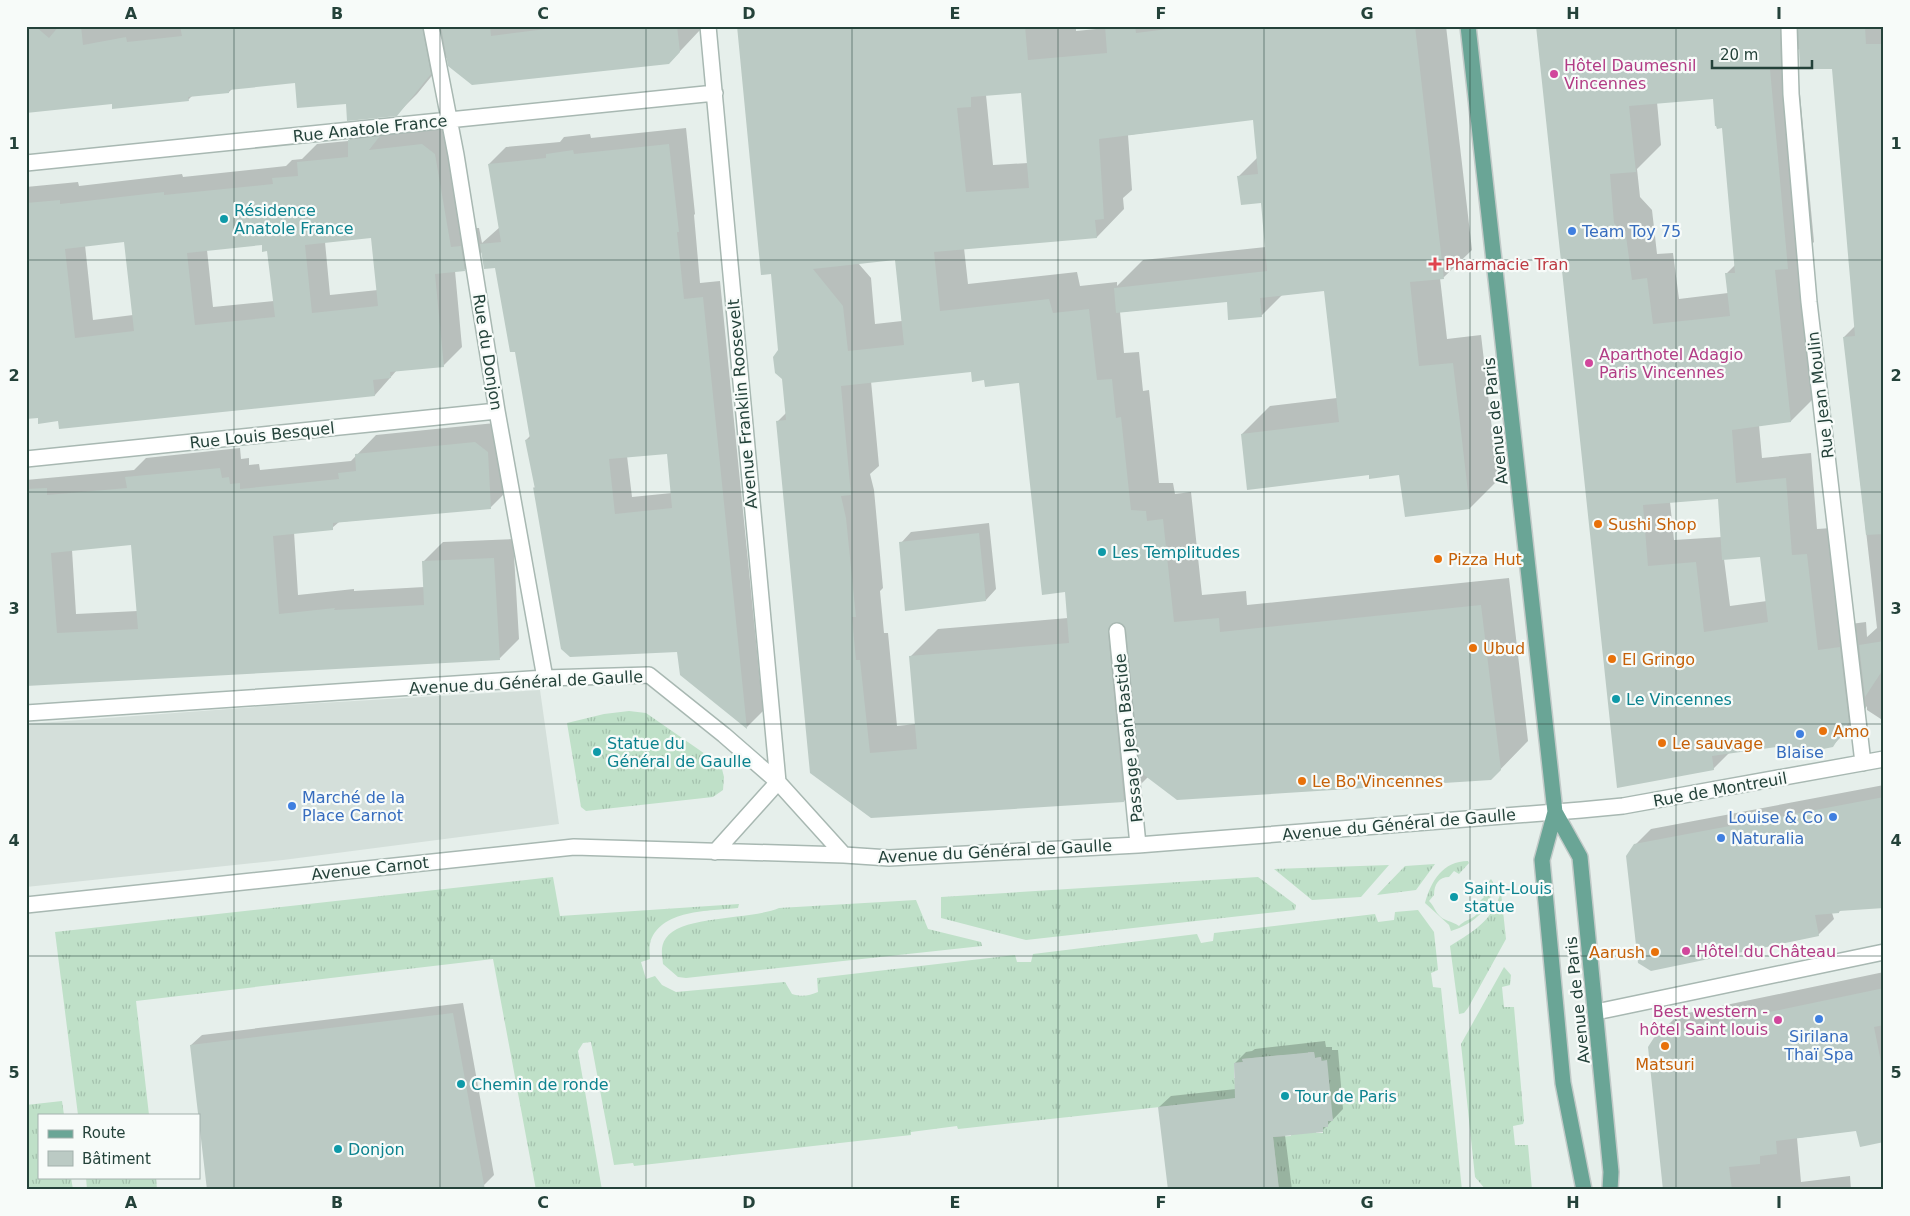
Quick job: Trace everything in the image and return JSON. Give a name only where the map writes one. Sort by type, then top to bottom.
[{"type":"main road","name":"Avenue de Paris","points":[[1468,26],[1555,812],[1542,860],[1563,1084],[1584,1190]]},
{"type":"main road","name":"Avenue de Paris","points":[[1555,812],[1580,856],[1611,1172],[1610,1190]]},
{"type":"street","name":"Rue du Donjon","points":[[432,26],[497,411],[545,678]]},
{"type":"street","name":"Avenue Franklin Roosevelt","points":[[708,26],[778,782]]},
{"type":"street","name":"Rue Jean Moulin","points":[[1789,26],[1791,94],[1809,302],[1864,763]]},
{"type":"street","name":"Rue Anatole France","points":[[26,163],[715,93]]},
{"type":"street","name":"Rue Louis Besquel","points":[[26,459],[497,411]]},
{"type":"street","name":"Passage Jean Bastide","points":[[1117,630],[1138,845]]},
{"type":"street","name":"Avenue du Général de Gaulle","points":[[26,713],[545,678],[649,675],[724,735],[778,782],[844,855],[889,858],[1138,845],[1555,812]]},
{"type":"street","name":"Rue de Montreuil","points":[[1555,812],[1623,806],[1884,759]]},
{"type":"street","points":[[715,852],[778,782]]},
{"type":"street","name":"Avenue Carnot","points":[[26,905],[574,847],[844,855]]},
{"type":"street","points":[[1596,1012],[1884,952]]},
{"type":"shaded area","name":"Marché de la Place Carnot","points":[[540,690],[559,824],[283,860],[26,887],[26,724],[270,706]]},
{"type":"green space","points":[[629,711],[646,713],[721,765],[724,777],[723,790],[713,797],[586,811],[581,807],[567,723],[604,714]]},
{"type":"green space","points":[[1468,861],[1469,863],[1459,874],[1454,871],[1449,877],[1442,878],[1436,884],[1434,895],[1429,901],[1442,918],[1459,926],[1476,915],[1479,902],[1484,897],[1480,892],[1491,879],[1493,882],[1490,900],[1481,914],[1467,924],[1451,931],[1449,925],[1425,903],[1435,880],[1445,868],[1452,864]]},
{"type":"green space","points":[[1435,864],[1416,890],[1377,895],[1405,866]]},
{"type":"green space","points":[[1389,865],[1361,897],[1312,900],[1274,869]]},
{"type":"green space","points":[[553,877],[560,916],[739,904],[738,908],[700,911],[674,918],[663,924],[655,933],[650,944],[650,959],[641,962],[646,979],[655,976],[662,985],[676,992],[785,982],[792,994],[805,996],[818,992],[817,978],[1015,955],[1017,962],[1031,962],[1033,954],[1197,934],[1201,943],[1213,941],[1214,933],[1375,914],[1378,922],[1394,920],[1395,912],[1418,910],[1434,932],[1438,970],[1431,973],[1433,987],[1441,988],[1462,1190],[1279,1190],[1273,1137],[1291,1136],[1291,1131],[1316,1128],[1316,1133],[1323,1133],[1323,1127],[1328,1126],[1328,1121],[1333,1121],[1321,1057],[1315,1058],[1314,1052],[1308,1052],[1309,1059],[1282,1055],[1242,1059],[1243,1062],[1234,1063],[1234,1078],[1240,1078],[1242,1098],[958,1129],[957,1126],[911,1132],[911,1135],[634,1166],[633,1163],[614,1165],[591,1042],[583,1043],[578,1051],[602,1190],[536,1190],[493,959],[136,1001],[149,1114],[78,1114],[55,932]]},
{"type":"green space","points":[[1258,877],[1296,905],[1295,910],[1026,940],[941,918],[941,897]]},
{"type":"green space","points":[[1501,892],[1506,939],[1468,1008],[1464,1013],[1459,1014],[1450,946],[1474,930],[1487,918],[1493,911]]},
{"type":"green space","points":[[916,900],[928,929],[981,942],[982,946],[686,978],[678,977],[663,964],[662,951],[664,941],[674,931],[686,925],[752,915],[779,908]]},
{"type":"green space","points":[[1504,967],[1511,975],[1510,985],[1502,987],[1504,1007],[1514,1007],[1524,1121],[1523,1124],[1513,1126],[1515,1145],[1528,1145],[1532,1190],[1486,1190],[1475,1177],[1461,1044]]},
{"type":"green space","points":[[62,1101],[64,1114],[38,1114],[38,1178],[71,1178],[73,1190],[26,1190],[26,1105]]},
{"type":"green space","points":[[86,1178],[156,1178],[157,1190],[87,1190]]},
{"type":"building","points":[[26,26],[35,26],[49,38],[59,26],[81,26],[83,45],[126,37],[127,42],[182,36],[180,26],[422,26],[431,74],[397,116],[347,121],[346,104],[297,108],[295,83],[229,90],[229,93],[188,97],[189,101],[112,109],[112,104],[26,113]]},
{"type":"building","points":[[441,26],[490,26],[491,36],[569,26],[677,26],[680,52],[669,64],[472,85],[448,66]]},
{"type":"building","points":[[737,26],[1025,26],[1028,60],[1107,53],[1105,26],[1135,26],[1136,33],[1191,26],[1415,26],[1444,279],[1410,282],[1419,366],[1453,363],[1470,509],[1405,517],[1399,475],[1369,479],[1369,475],[1247,490],[1241,434],[1339,422],[1324,291],[1260,298],[1262,317],[1228,320],[1227,302],[1116,313],[1114,288],[1267,271],[1261,203],[1241,205],[1237,176],[1258,174],[1253,120],[1099,139],[1104,219],[1095,220],[1097,238],[934,252],[940,311],[1049,299],[1053,313],[1089,309],[1097,380],[1112,379],[1116,418],[1121,417],[1131,510],[1146,511],[1147,521],[1163,519],[1174,622],[1219,618],[1220,632],[1481,605],[1501,770],[1491,780],[1177,800],[1140,772],[1126,630],[1124,625],[1117,622],[1111,624],[1108,632],[1124,802],[871,818],[810,773],[776,421],[786,420],[782,379],[775,373],[773,357],[778,350],[771,274],[761,275]],"holes":[[[1021,93],[1029,188],[966,192],[957,108],[971,107],[971,97]],[[895,260],[904,345],[848,351],[843,306],[813,269]],[[971,372],[972,382],[984,380],[985,387],[1019,383],[1042,595],[1065,592],[1069,643],[909,656],[917,749],[870,753],[860,660],[856,660],[852,617],[856,617],[846,518],[841,496],[851,495],[841,386]]]},
{"type":"building","points":[[1536,26],[1780,26],[1781,69],[1770,69],[1788,269],[1775,270],[1791,422],[1732,430],[1736,483],[1786,478],[1792,555],[1807,554],[1818,650],[1840,647],[1849,722],[1833,747],[1784,757],[1783,746],[1712,756],[1714,770],[1617,788]],"holes":[[[1713,99],[1715,126],[1717,129],[1722,128],[1735,273],[1725,273],[1730,316],[1653,324],[1647,278],[1632,280],[1626,236],[1614,223],[1610,174],[1636,172],[1629,106]],[[1718,499],[1722,560],[1760,557],[1768,622],[1704,632],[1696,562],[1648,566],[1643,505]]]},
{"type":"building","points":[[1798,26],[1865,26],[1866,44],[1884,44],[1884,116],[1881,116],[1884,144],[1884,534],[1866,535],[1843,337],[1855,336],[1832,69],[1800,69]]},
{"type":"building","points":[[380,136],[369,150],[422,144],[435,154],[451,247],[461,246],[465,271],[435,274],[444,367],[390,372],[391,378],[373,380],[375,396],[59,429],[58,421],[38,424],[38,418],[26,419],[26,203],[60,200],[60,204],[164,192],[164,195],[273,184],[272,178],[298,176],[297,162],[348,157],[348,140]],"holes":[[[371,238],[378,306],[312,313],[305,245]],[[124,242],[134,331],[75,338],[65,249]],[[262,245],[262,252],[267,251],[275,317],[195,325],[187,253]]]},
{"type":"building","points":[[669,144],[684,299],[703,297],[747,729],[680,675],[677,652],[570,657],[561,649],[533,487],[535,489],[525,440],[530,439],[515,352],[510,352],[495,268],[484,269],[480,244],[501,242],[488,164],[546,158],[546,154],[573,150],[574,154]],"holes":[[[667,454],[672,508],[615,514],[609,459]]]},
{"type":"building","points":[[475,442],[488,452],[491,509],[333,523],[333,530],[273,536],[279,614],[335,608],[334,610],[424,605],[422,561],[494,558],[500,660],[26,686],[26,489],[47,488],[47,495],[127,488],[125,477],[220,468],[222,478],[229,477],[230,484],[240,483],[240,489],[339,479],[338,473],[356,471],[355,454]],"holes":[[[131,545],[138,629],[57,633],[51,553]]]},
{"type":"building","points":[[979,533],[986,601],[905,611],[899,542]]},
{"type":"building","points":[[1884,641],[1884,668],[1865,697],[1859,645]]},
{"type":"building","points":[[1884,797],[1884,908],[1839,911],[1839,913],[1815,915],[1819,936],[1651,971],[1638,963],[1626,856],[1634,844]]},
{"type":"building","points":[[1884,988],[1884,1025],[1874,1027],[1884,1077],[1884,1142],[1860,1147],[1856,1131],[1776,1141],[1777,1154],[1760,1156],[1760,1164],[1729,1167],[1732,1190],[1663,1190],[1648,1047],[1655,1036]]},
{"type":"building","points":[[453,1013],[485,1190],[207,1190],[200,1114],[198,1114],[190,1045]]},
{"type":"building","points":[[1314,1052],[1315,1058],[1321,1057],[1321,1061],[1327,1060],[1333,1121],[1328,1121],[1328,1127],[1323,1127],[1323,1132],[1273,1137],[1279,1190],[1168,1190],[1158,1107],[1235,1098],[1234,1063],[1243,1062],[1242,1059]]},
{"type":"place","name":"Hôtel Daumesnil Vincennes","points":[[1554,74]]},
{"type":"place","name":"Résidence Anatole France","points":[[224,219]]},
{"type":"place","name":"Team Toy 75","points":[[1572,231]]},
{"type":"place","name":"Pharmacie Tran","points":[[1435,264]]},
{"type":"place","name":"Aparthotel Adagio Paris Vincennes","points":[[1589,363]]},
{"type":"place","name":"Sushi Shop","points":[[1598,524]]},
{"type":"place","name":"Les Templitudes","points":[[1102,552]]},
{"type":"place","name":"Pizza Hut","points":[[1438,559]]},
{"type":"place","name":"Ubud","points":[[1473,648]]},
{"type":"place","name":"El Gringo","points":[[1612,659]]},
{"type":"place","name":"Le Vincennes","points":[[1616,699]]},
{"type":"place","name":"Amo","points":[[1823,731]]},
{"type":"place","name":"Blaise","points":[[1800,734]]},
{"type":"place","name":"Le sauvage","points":[[1662,743]]},
{"type":"place","name":"Statue du Général de Gaulle","points":[[597,752]]},
{"type":"place","name":"Le Bo'Vincennes","points":[[1302,781]]},
{"type":"place","name":"Marché de la Place Carnot","points":[[292,806]]},
{"type":"place","name":"Louise & Co","points":[[1833,817]]},
{"type":"place","name":"Naturalia","points":[[1721,838]]},
{"type":"place","name":"Saint-Louis statue","points":[[1454,897]]},
{"type":"place","name":"Hôtel du Château","points":[[1686,951]]},
{"type":"place","name":"Aarush","points":[[1655,952]]},
{"type":"place","name":"Sirilana Thaï Spa","points":[[1819,1019]]},
{"type":"place","name":"Best western - hôtel Saint louis","points":[[1778,1020]]},
{"type":"place","name":"Matsuri","points":[[1665,1046]]},
{"type":"place","name":"Chemin de ronde","points":[[461,1084]]},
{"type":"place","name":"Tour de Paris","points":[[1285,1096]]},
{"type":"place","name":"Donjon","points":[[338,1149]]}]
